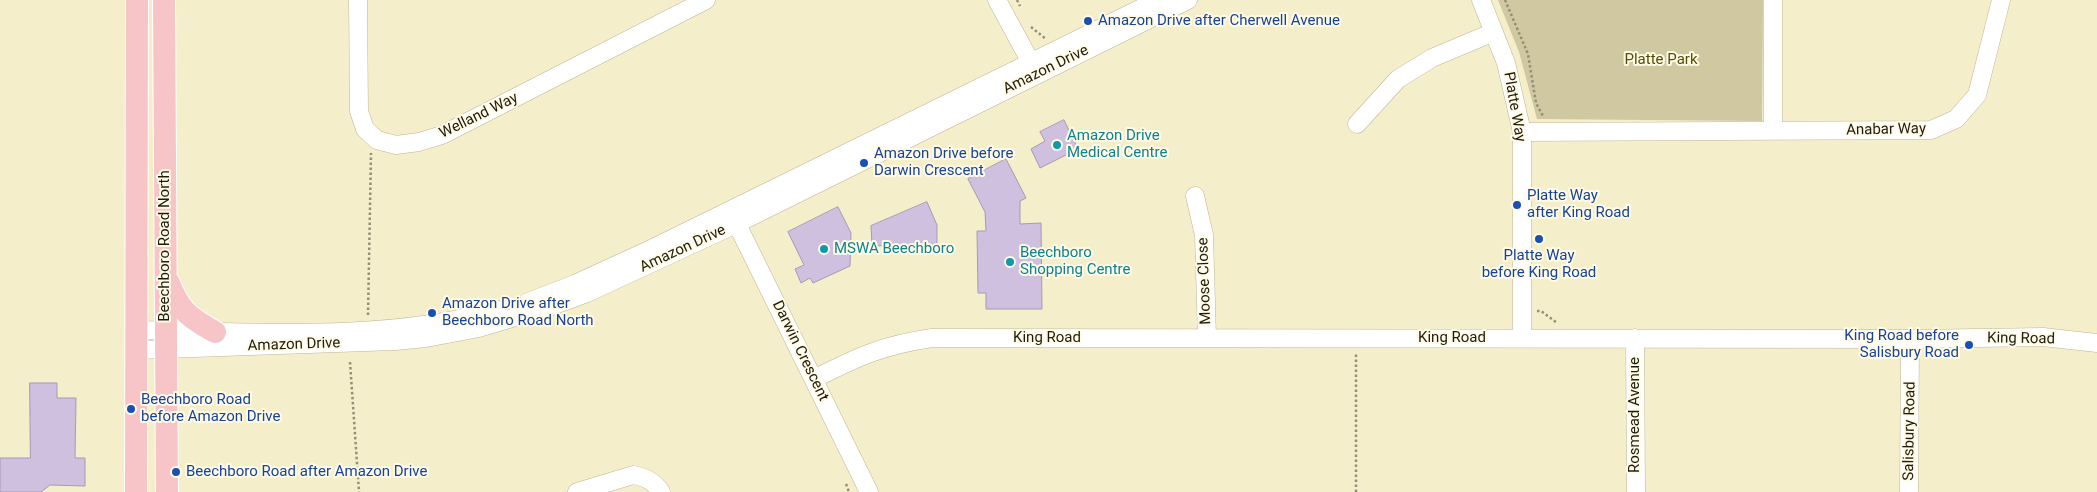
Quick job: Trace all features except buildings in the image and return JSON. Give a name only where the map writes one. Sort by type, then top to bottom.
[{"type":"main road","name":"Beechboro Road North","points":[[136,492],[137,0]]},
{"type":"main road","name":"Beechboro Road North","points":[[164,0],[167,492]]},
{"type":"main road","points":[[165,273],[176,299],[188,316],[215,332]]},
{"type":"street","points":[[358,0],[359,111],[365,129],[377,140]]},
{"type":"street","name":"Welland Way","points":[[377,140],[396,145],[419,142],[442,135],[706,0]]},
{"type":"street","points":[[997,0],[1034,69]]},
{"type":"street","name":"Amazon Drive","points":[[1034,69],[1051,52],[1158,0]]},
{"type":"street","name":"Amazon Drive","points":[[136,340],[395,341],[426,338],[479,328],[574,298],[733,217],[1034,69],[1188,0]]},
{"type":"street","name":"Platte Way","points":[[1480,0],[1506,62],[1522,132],[1522,338]]},
{"type":"street","points":[[1773,0],[1773,131]]},
{"type":"street","name":"Anabar Way","points":[[1522,132],[1931,130],[1956,119],[1977,95],[2001,0]]},
{"type":"street","points":[[1357,124],[1398,79],[1432,58],[1494,32]]},
{"type":"street","name":"Moose Close","points":[[1195,196],[1204,234],[1207,338]]},
{"type":"street","name":"Amazon Drive","points":[[166,340],[215,332],[368,330],[432,324],[474,316],[528,302],[733,217]]},
{"type":"street","name":"Darwin Crescent","points":[[733,217],[869,492]]},
{"type":"street","name":"King Road","points":[[814,379],[870,352],[896,344],[932,338],[1910,339],[2043,337],[2097,343]]},
{"type":"street","name":"Rosmead Avenue","points":[[1635,338],[1636,492]]},
{"type":"street","name":"Salisbury Road","points":[[1909,492],[1910,339]]},
{"type":"street","points":[[577,492],[632,475],[642,476],[650,480],[661,492]]},
{"type":"path","points":[[1017,0],[1021,7]]},
{"type":"path","points":[[1028,21],[1031,28],[1045,37],[1051,52]]},
{"type":"path","points":[[368,330],[370,154],[377,140]]},
{"type":"path","points":[[1356,492],[1357,337]]},
{"type":"path","points":[[350,362],[359,492]]},
{"type":"green space","name":"Platte Park","points":[[1498,0],[1763,0],[1762,121],[1537,119],[1519,52]]},
{"type":"place","name":"Amazon Drive after Cherwell Avenue","points":[[1088,21]]},
{"type":"place","name":"Amazon Drive Medical Centre","points":[[1057,145]]},
{"type":"place","name":"Amazon Drive before Darwin Crescent","points":[[864,163]]},
{"type":"place","name":"Platte Way after King Road","points":[[1517,205]]},
{"type":"place","name":"Platte Way before King Road","points":[[1539,239]]},
{"type":"place","name":"MSWA Beechboro","points":[[824,249]]},
{"type":"place","name":"Beechboro Shopping Centre","points":[[1010,262]]},
{"type":"place","name":"Amazon Drive after Beechboro Road North","points":[[432,313]]},
{"type":"place","name":"King Road before Salisbury Road","points":[[1969,345]]},
{"type":"place","name":"Beechboro Road before Amazon Drive","points":[[131,409]]},
{"type":"place","name":"Beechboro Road after Amazon Drive","points":[[176,472]]}]
